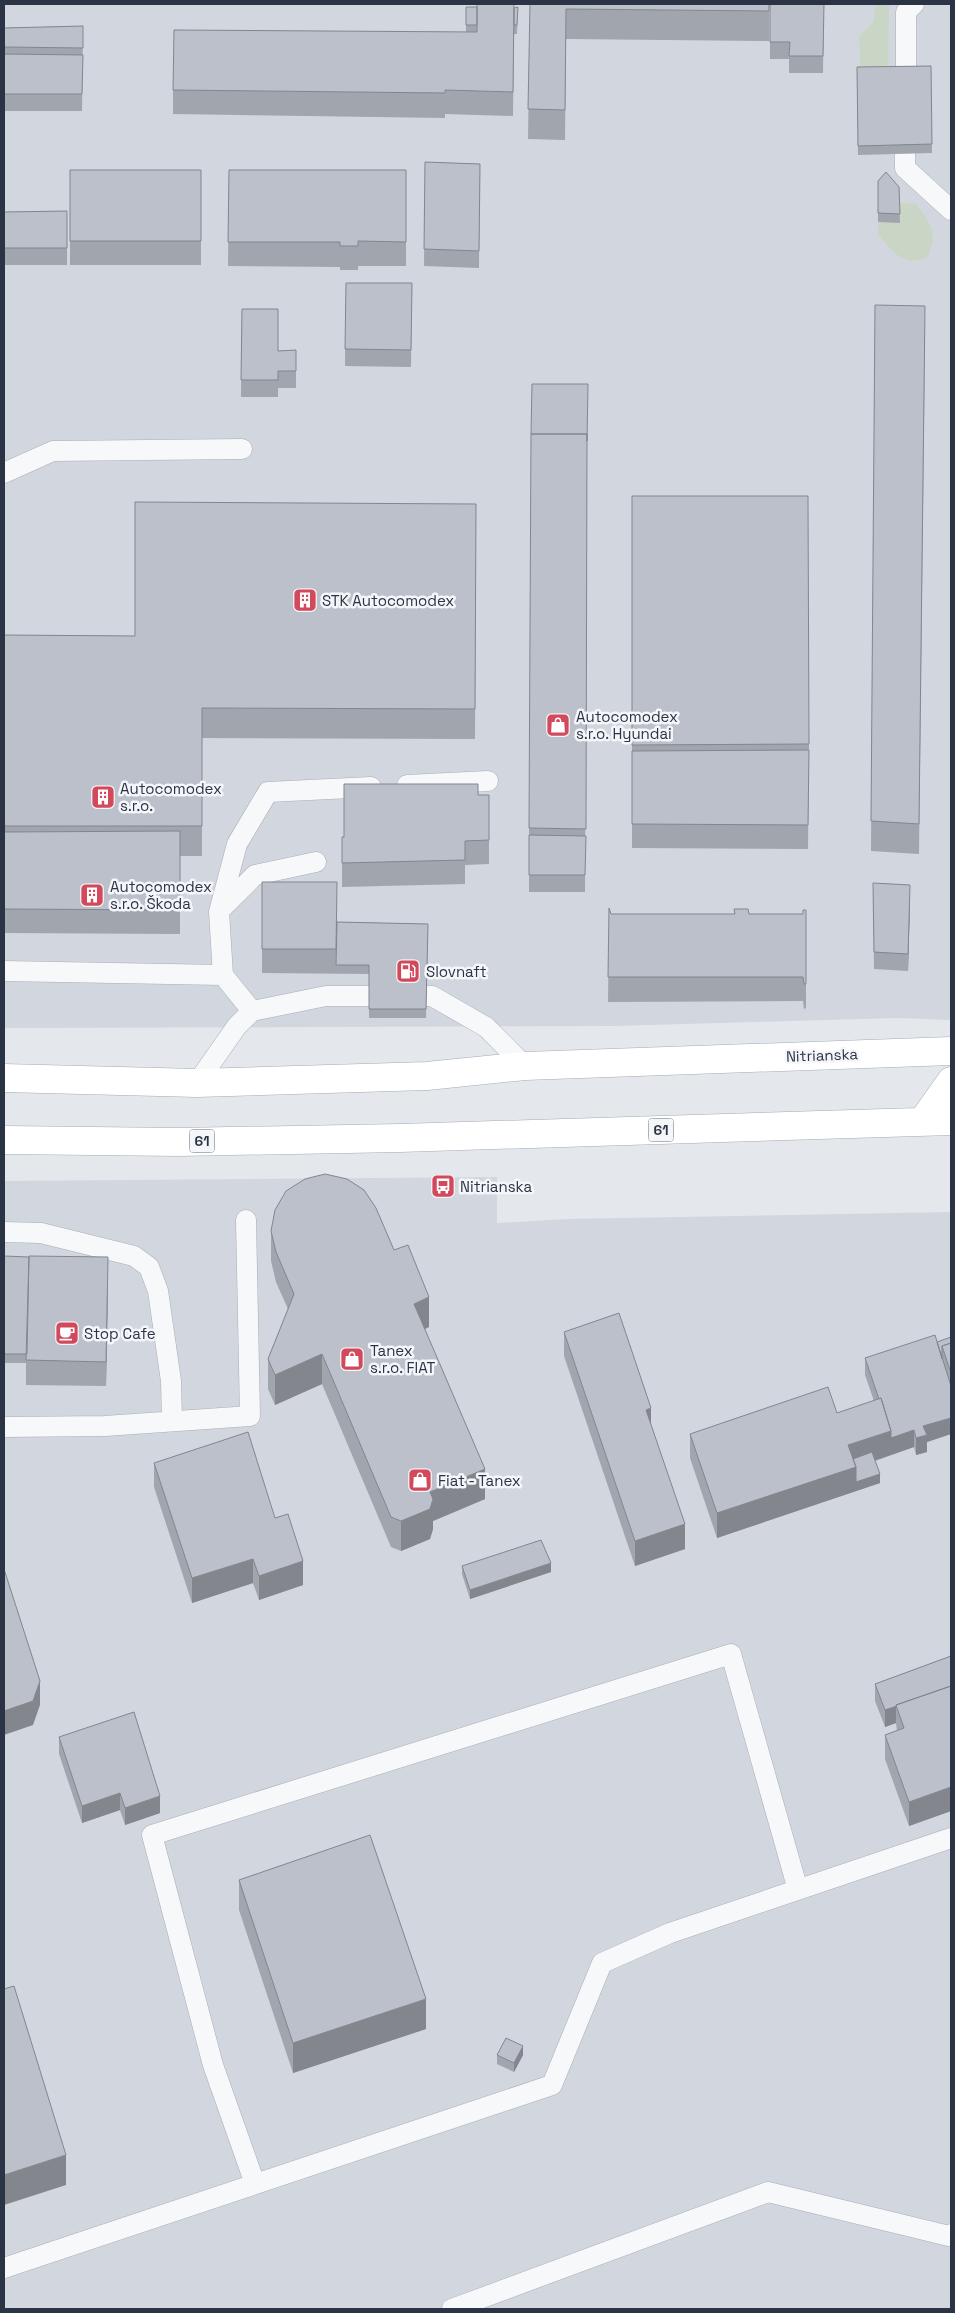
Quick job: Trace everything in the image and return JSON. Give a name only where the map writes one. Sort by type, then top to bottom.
[{"type":"main road","name":"Nitrianska","points":[[4,1078],[197,1083],[427,1076],[524,1066],[951,1051]]},
{"type":"main road","points":[[922,1122],[951,1081]]},
{"type":"main road","name":"61","points":[[4,1140],[178,1142],[391,1139],[951,1121]]},
{"type":"lane","points":[[914,4],[906,12],[905,168],[951,210]]},
{"type":"lane","points":[[4,473],[53,451],[242,449]]},
{"type":"lane","points":[[252,1011],[223,975],[219,912],[237,844],[268,792],[488,781]]},
{"type":"lane","points":[[219,912],[255,875],[316,862]]},
{"type":"lane","points":[[4,972],[223,975]]},
{"type":"lane","points":[[197,1083],[237,1026],[252,1011],[326,996],[432,996],[486,1027],[524,1066]]},
{"type":"lane","points":[[4,1427],[105,1426],[250,1416],[246,1220]]},
{"type":"lane","points":[[4,1232],[41,1233],[134,1256],[149,1268],[158,1291],[171,1382],[172,1422]]},
{"type":"lane","points":[[255,2184],[213,2065],[152,1835],[731,1654],[798,1890]]},
{"type":"lane","points":[[4,2268],[552,2085],[602,1963],[670,1933],[951,1838]]},
{"type":"lane","points":[[452,2309],[768,2192],[949,2236],[951,2234]]},
{"type":"shaded area","points":[[4,4],[951,4],[951,1020],[897,1018],[612,1026],[4,1028]]},
{"type":"shaded area","points":[[497,1177],[497,1223],[568,1219],[951,1212],[951,2309],[4,2309],[4,1181]]},
{"type":"green space","points":[[876,4],[889,4],[888,76],[861,76],[859,37],[873,22]]},
{"type":"green space","points":[[899,203],[916,204],[926,218],[933,235],[927,258],[918,260],[904,259],[893,252],[878,234],[878,222]]},
{"type":"building","points":[[477,4],[514,4],[513,92],[445,90],[445,93],[173,90],[174,30],[477,32]]},
{"type":"building","points":[[530,4],[769,4],[769,11],[566,9],[565,110],[528,109]]},
{"type":"building","points":[[770,4],[824,4],[823,56],[789,56],[790,42],[770,42]]},
{"type":"building","points":[[466,7],[477,7],[477,25],[466,25]]},
{"type":"building","points":[[518,7],[517,25],[514,25],[514,8]]},
{"type":"building","points":[[83,26],[83,48],[4,47],[4,28]]},
{"type":"building","points":[[4,54],[83,55],[82,94],[4,94]]},
{"type":"building","points":[[931,66],[932,144],[858,146],[857,67]]},
{"type":"building","points":[[425,162],[480,164],[479,251],[424,249]]},
{"type":"building","points":[[70,170],[201,170],[201,241],[70,241]]},
{"type":"building","points":[[229,170],[406,170],[406,242],[358,241],[358,246],[340,246],[340,242],[228,242]]},
{"type":"building","points":[[886,172],[899,187],[900,214],[878,213],[878,181]]},
{"type":"building","points":[[67,211],[67,248],[4,248],[4,212]]},
{"type":"building","points":[[346,283],[412,283],[411,350],[345,349]]},
{"type":"building","points":[[875,305],[925,306],[919,824],[871,821]]},
{"type":"building","points":[[242,309],[278,309],[278,351],[296,350],[296,371],[278,371],[278,380],[241,380]]},
{"type":"building","points":[[532,384],[588,384],[587,441],[587,434],[531,434]]},
{"type":"building","points":[[531,434],[587,434],[586,829],[529,828]]},
{"type":"building","points":[[632,496],[808,496],[809,744],[632,745]]},
{"type":"building","points":[[135,502],[476,504],[475,709],[202,708],[202,826],[4,826],[4,635],[135,636]]},
{"type":"building","points":[[809,750],[808,825],[632,824],[632,751]]},
{"type":"building","points":[[344,784],[478,784],[478,795],[489,795],[489,840],[465,841],[465,860],[342,863]]},
{"type":"building","name":"Autocomodex s.r.o. Škoda","points":[[180,831],[180,910],[4,909],[4,832]]},
{"type":"building","points":[[529,835],[586,836],[585,875],[529,875]]},
{"type":"building","points":[[262,882],[337,882],[336,949],[262,949]]},
{"type":"building","points":[[873,883],[910,885],[908,954],[874,952]]},
{"type":"building","points":[[609,908],[611,914],[735,914],[734,909],[748,909],[749,914],[803,914],[803,910],[806,910],[806,984],[804,984],[803,977],[608,977]]},
{"type":"building","points":[[337,922],[428,924],[426,1009],[369,1009],[369,965],[336,965]]},
{"type":"building","name":"Tanex s.r.o. FIAT","points":[[325,1174],[347,1179],[364,1190],[376,1208],[394,1250],[408,1245],[429,1297],[414,1304],[485,1469],[430,1492],[433,1499],[430,1509],[401,1521],[391,1517],[322,1354],[275,1375],[268,1359],[294,1294],[276,1252],[271,1231],[275,1210],[286,1191],[305,1179]]},
{"type":"building","points":[[4,1256],[29,1257],[27,1354],[4,1354]]},
{"type":"building","name":"Stop Cafe","points":[[29,1256],[108,1257],[106,1362],[26,1360]]},
{"type":"building","points":[[619,1313],[651,1408],[646,1410],[685,1524],[635,1541],[564,1332]]},
{"type":"building","points":[[935,1335],[951,1386],[951,1418],[923,1426],[927,1435],[916,1438],[914,1430],[891,1438],[891,1431],[881,1398],[879,1399],[865,1358]]},
{"type":"building","points":[[951,1337],[951,1343],[942,1346],[942,1359],[937,1342]]},
{"type":"building","points":[[951,1343],[951,1373],[942,1346]]},
{"type":"building","points":[[828,1387],[837,1413],[881,1398],[891,1431],[848,1445],[856,1467],[717,1513],[690,1434]]},
{"type":"building","points":[[248,1432],[275,1518],[288,1514],[303,1561],[259,1576],[253,1559],[192,1578],[154,1463]]},
{"type":"building","points":[[872,1452],[880,1474],[856,1482],[856,1467],[853,1459]]},
{"type":"building","points":[[541,1540],[551,1563],[470,1590],[462,1566]]},
{"type":"building","points":[[4,1569],[40,1681],[33,1701],[4,1711]]},
{"type":"building","points":[[951,1656],[951,1686],[885,1710],[875,1684]]},
{"type":"building","points":[[951,1686],[951,1787],[909,1802],[885,1735],[904,1728],[896,1705]]},
{"type":"building","points":[[134,1712],[160,1796],[125,1808],[120,1793],[82,1806],[59,1737]]},
{"type":"building","points":[[370,1835],[426,1999],[293,2043],[239,1880]]},
{"type":"building","points":[[14,1986],[66,2155],[4,2175],[4,1989]]},
{"type":"building","points":[[506,2038],[523,2046],[514,2063],[497,2055]]},
{"type":"place","name":"STK Autocomodex","points":[[305,600]]},
{"type":"place","name":"Autocomodex s.r.o. Hyundai","points":[[558,725]]},
{"type":"place","name":"Autocomodex s.r.o.","points":[[103,797]]},
{"type":"place","name":"Autocomodex s.r.o. Škoda","points":[[92,895]]},
{"type":"place","name":"Slovnaft","points":[[408,971]]},
{"type":"place","name":"Nitrianska","points":[[443,1186]]},
{"type":"place","name":"Stop Cafe","points":[[67,1333]]},
{"type":"place","name":"Tanex s.r.o. FIAT","points":[[352,1359]]},
{"type":"place","name":"Fiat - Tanex","points":[[420,1480]]}]
